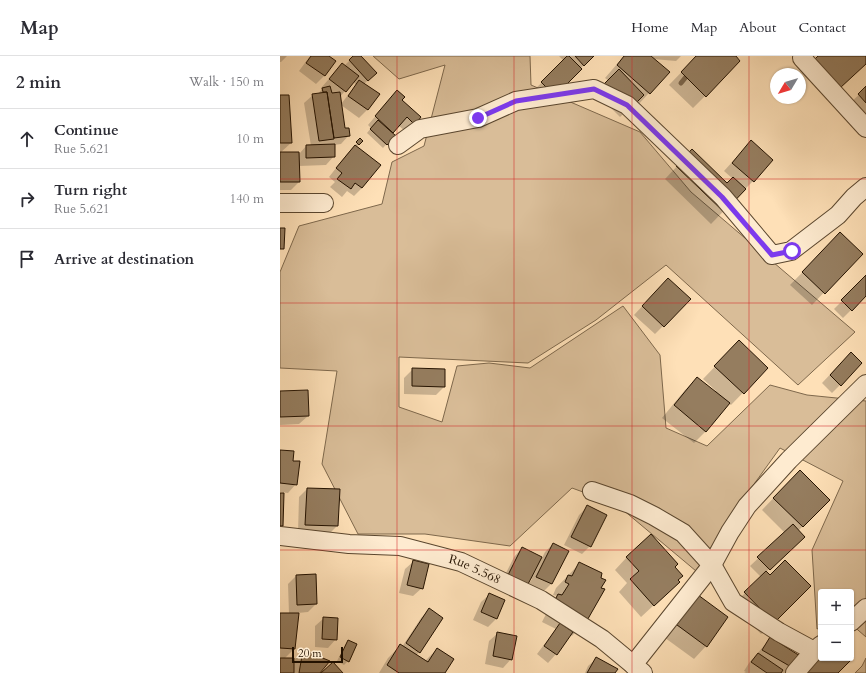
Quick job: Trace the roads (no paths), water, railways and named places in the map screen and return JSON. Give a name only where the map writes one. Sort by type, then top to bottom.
[{"type":"street","points":[[802,57],[866,128]]},
{"type":"street","points":[[398,144],[420,129],[478,118],[516,101],[594,89],[627,105],[722,197],[772,255],[792,251],[838,215],[854,197],[866,187]]},
{"type":"street","points":[[280,203],[324,204]]},
{"type":"street","points":[[638,669],[712,565],[730,532],[747,506],[789,460],[866,384]]},
{"type":"street","points":[[592,491],[630,504],[683,533],[712,565],[733,602],[779,632],[817,648],[795,673]]},
{"type":"street","name":"Rue 5.568","points":[[280,536],[349,544],[400,546],[461,562],[541,600],[602,639],[638,669]]},
{"type":"street","points":[[854,619],[866,608]]},
{"type":"waterway","points":[[681,83],[690,72]]}]
